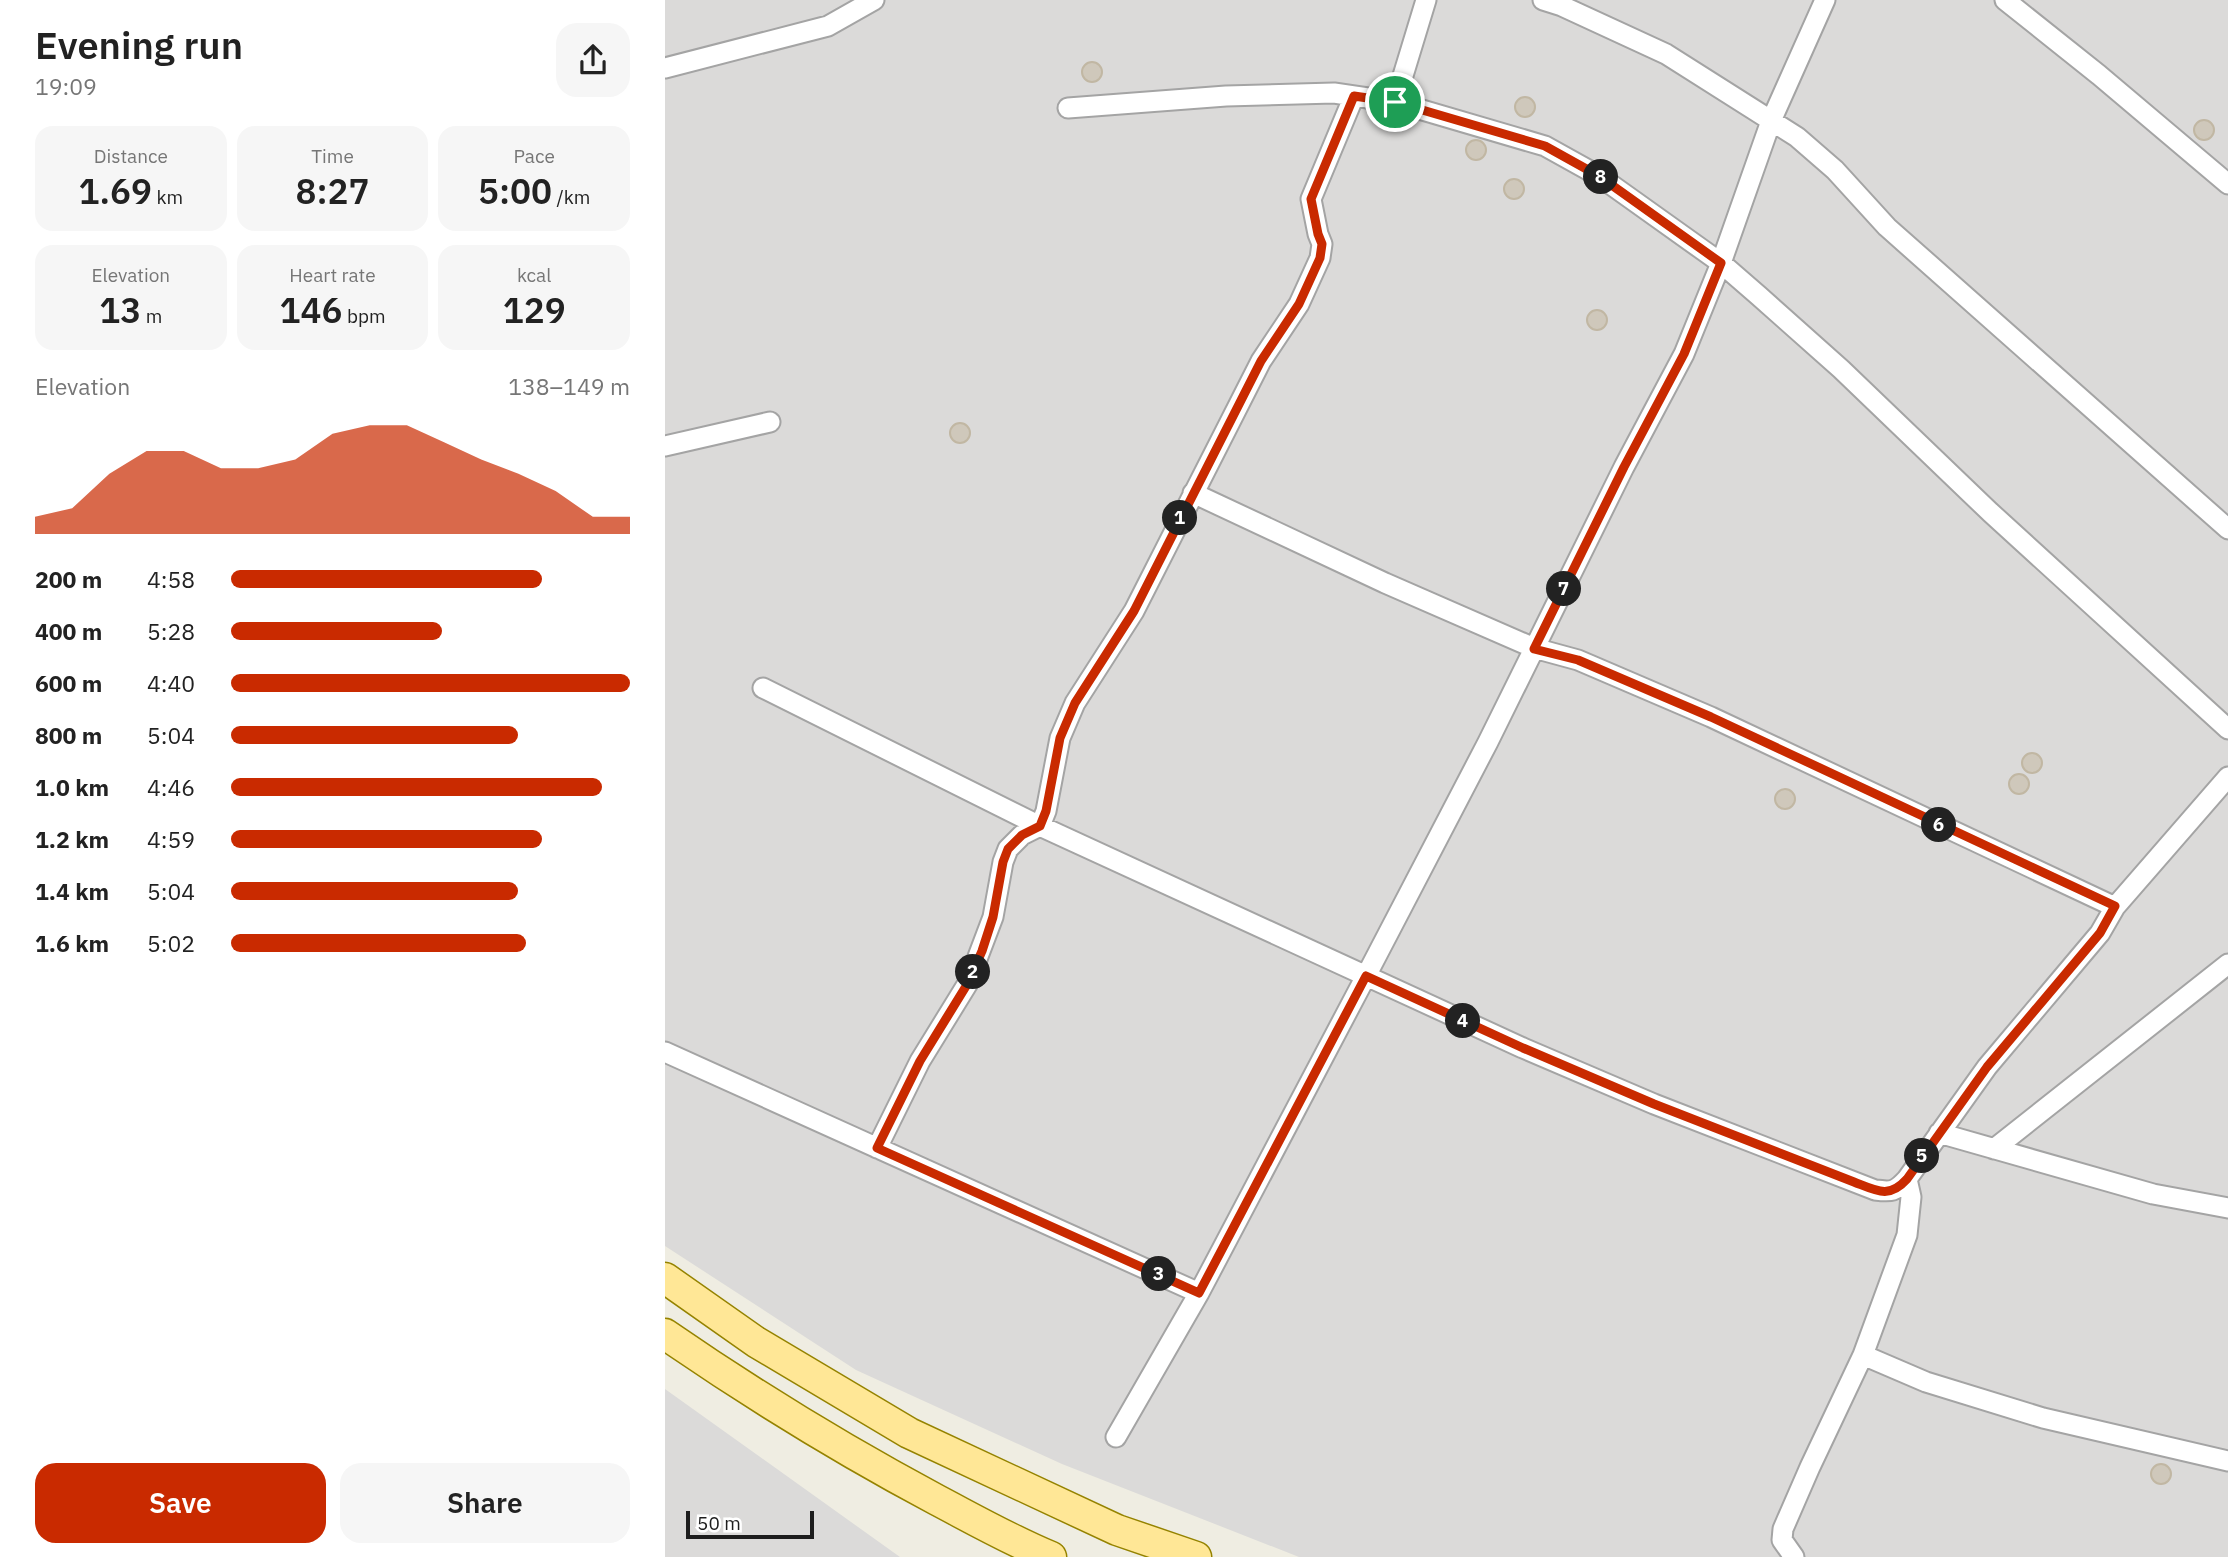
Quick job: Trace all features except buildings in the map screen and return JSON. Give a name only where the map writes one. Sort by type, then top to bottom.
[{"type":"main road","points":[[665,1278],[756,1342],[909,1433],[1117,1530],[1196,1557]]},
{"type":"main road","points":[[665,1290],[712,1326],[804,1387],[907,1447],[1012,1502],[1132,1557]]},
{"type":"main road","points":[[665,1334],[700,1359],[881,1470],[1022,1545],[1051,1557]]},
{"type":"main road","points":[[700,1359],[739,1395],[786,1426],[885,1488],[1009,1557]]},
{"type":"street","points":[[1395,102],[1426,0]]},
{"type":"street","points":[[1543,0],[1562,6],[1666,54],[1816,151],[1887,227],[2228,528]]},
{"type":"street","points":[[1116,1437],[1199,1293],[1366,976],[1488,742],[1624,467],[1684,354],[1721,263],[1771,121],[1825,0]]},
{"type":"street","points":[[2005,0],[2228,184]]},
{"type":"street","points":[[665,68],[828,26],[862,3]]},
{"type":"street","points":[[1068,108],[1226,96],[1334,93],[1395,102],[1545,146],[1599,176],[1721,263],[1841,369],[1990,512],[2228,729]]},
{"type":"street","points":[[877,1148],[920,1061],[968,983],[993,917],[1008,849],[1022,835],[1040,826],[1046,811],[1060,738],[1075,703],[1134,611],[1261,361],[1299,304],[1320,258],[1322,244],[1311,199],[1354,96]]},
{"type":"street","points":[[665,446],[770,422]]},
{"type":"street","points":[[1193,492],[1385,583],[1534,649],[1578,660],[1711,717],[2115,906]]},
{"type":"street","points":[[763,688],[1040,826],[1523,1048],[1654,1104],[1865,1186],[1890,1192],[1899,1188],[1907,1179],[1987,1067],[2100,933],[2115,906],[2228,777]]},
{"type":"street","points":[[1994,1149],[2228,964]]},
{"type":"street","points":[[665,1052],[1199,1293]]},
{"type":"street","points":[[1939,1133],[2153,1194],[2228,1208]]},
{"type":"street","points":[[1794,1557],[1782,1540],[1783,1529],[1809,1467],[1863,1355],[1907,1235],[1910,1197],[1907,1179]]},
{"type":"street","points":[[1863,1355],[1926,1382],[2043,1418],[2228,1461]]},
{"type":"shaded area","points":[[665,0],[2228,0],[2228,1557],[1299,1557],[1062,1464],[856,1370],[665,1246]]},
{"type":"shaded area","points":[[665,1389],[900,1557],[665,1557]]},
{"type":"route","points":[[1354,96],[1395,102],[1545,146],[1599,176],[1721,263],[1684,354],[1624,467],[1534,649],[1578,660],[1711,717],[2115,906],[2100,933],[1987,1067],[1907,1179],[1899,1188],[1890,1192],[1875,1190],[1654,1104],[1366,976],[1199,1293],[877,1148],[920,1061],[968,983],[993,917],[1008,849],[1022,835],[1040,826],[1046,811],[1060,738],[1075,703],[1134,611],[1214,450],[1261,361],[1299,304],[1320,258],[1322,244],[1311,199],[1354,96]]}]
